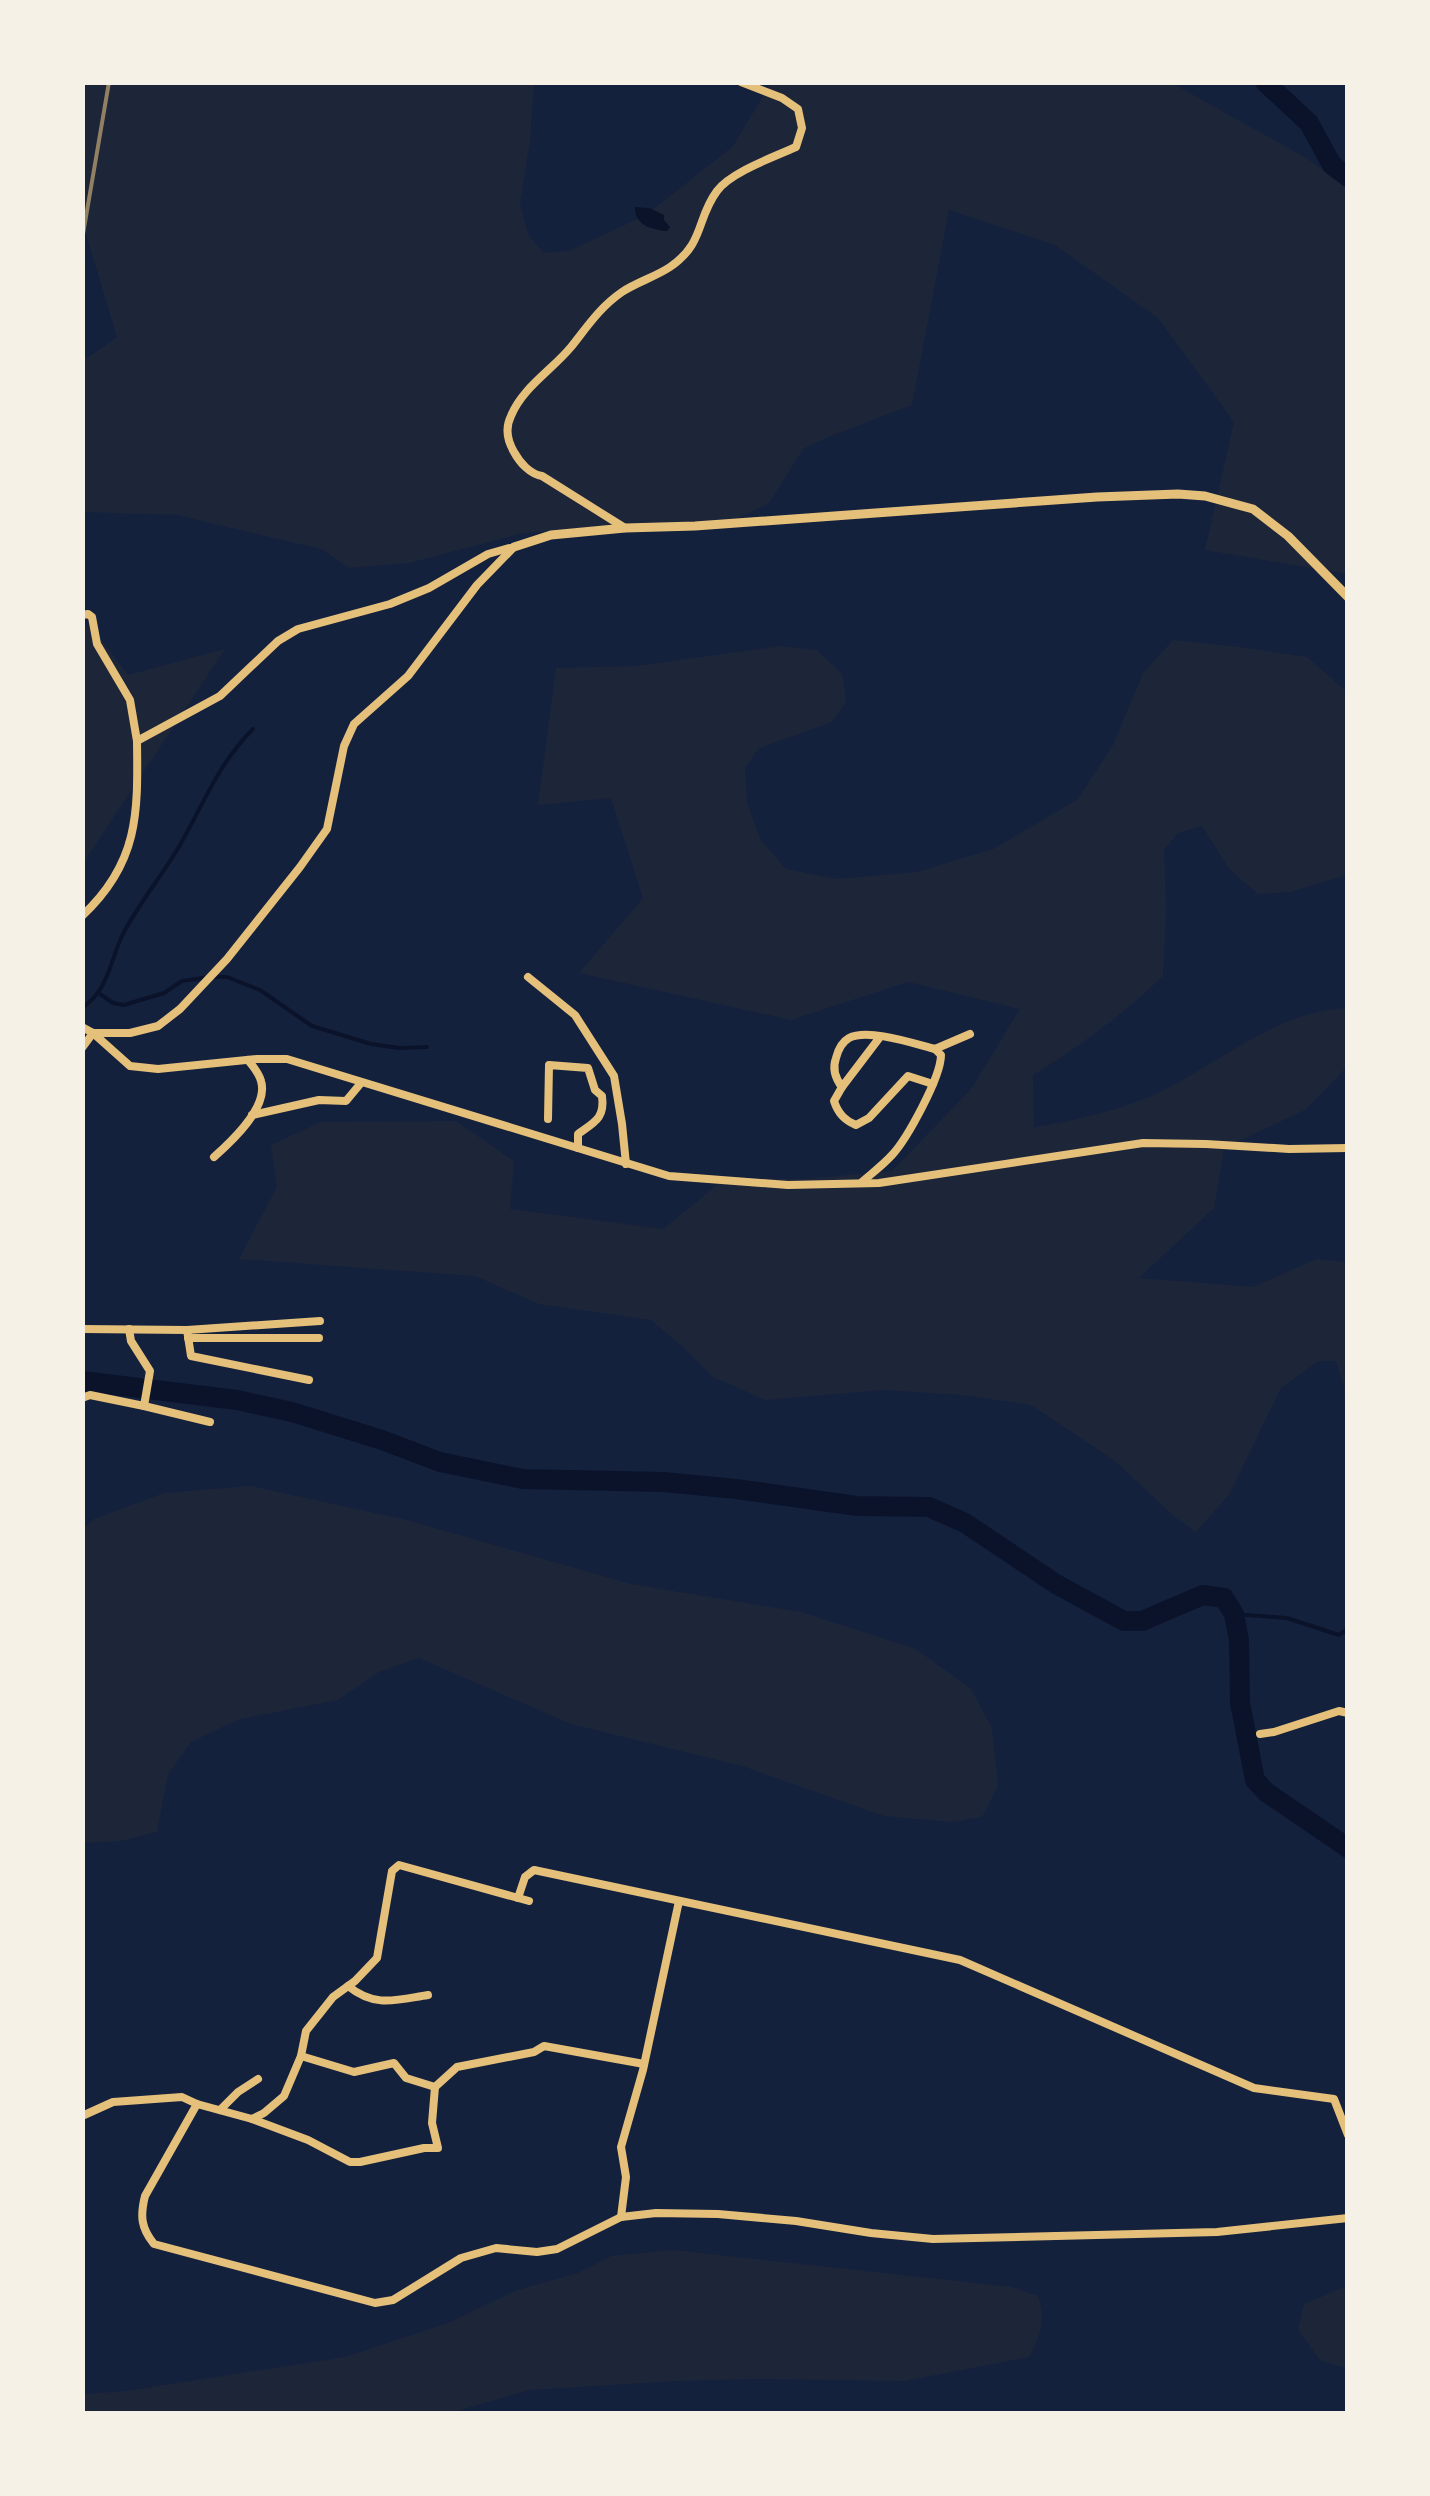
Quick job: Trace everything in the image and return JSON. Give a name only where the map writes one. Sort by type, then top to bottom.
[{"type":"street","points":[[626,528],[534,474],[518,459],[506,427],[512,411],[570,349],[595,314],[623,291],[670,268],[694,246],[714,194],[725,182],[796,147],[802,128],[798,109],[782,98],[741,82]]},
{"type":"street","points":[[137,741],[220,696],[278,641],[298,629],[390,604],[429,588],[488,554],[551,535],[1097,497],[1204,496],[1253,509],[1288,536],[1348,597]]},
{"type":"street","points":[[93,1033],[130,1033],[158,1026],[180,1010],[226,959],[327,829],[344,746],[354,724],[408,676],[477,586],[514,546]]},
{"type":"street","points":[[82,615],[92,618],[96,644],[130,700],[137,741],[138,808],[127,852],[108,889],[82,916]]},
{"type":"street","points":[[528,978],[574,1015],[614,1076],[626,1164]]},
{"type":"street","points":[[82,1027],[130,1066],[158,1068],[286,1059],[669,1176],[788,1185],[862,1182],[918,1179],[1143,1144],[1348,1148]]},
{"type":"street","points":[[82,1048],[93,1033]]},
{"type":"street","points":[[842,1087],[836,1080],[836,1054],[845,1040],[854,1036],[872,1034],[935,1049],[941,1055],[933,1084],[895,1152],[862,1182]]},
{"type":"street","points":[[872,1034],[834,1101],[846,1121],[856,1125],[869,1118],[908,1076],[933,1084]]},
{"type":"street","points":[[935,1049],[970,1034]]},
{"type":"street","points":[[214,1157],[234,1139],[262,1095],[257,1071],[248,1060]]},
{"type":"street","points":[[548,1119],[550,1065],[588,1068],[604,1109],[597,1120],[578,1134],[578,1148]]},
{"type":"street","points":[[252,1115],[319,1100],[346,1101],[361,1082]]},
{"type":"street","points":[[187,1334],[320,1321]]},
{"type":"street","points":[[82,1329],[318,1338]]},
{"type":"street","points":[[129,1330],[131,1341],[150,1371],[144,1404]]},
{"type":"street","points":[[187,1334],[190,1356],[308,1380]]},
{"type":"street","points":[[82,1398],[90,1395],[144,1404],[210,1422]]},
{"type":"street","points":[[1260,1734],[1339,1712],[1348,1713]]},
{"type":"street","points":[[252,2119],[284,2096],[301,2056],[306,2031],[333,1997],[377,1958],[392,1872],[398,1865],[528,1901]]},
{"type":"street","points":[[518,1898],[525,1877],[534,1870],[960,1960],[1254,2088],[1334,2098],[1348,2135]]},
{"type":"street","points":[[621,2217],[626,2177],[621,2147],[644,2064],[679,1901]]},
{"type":"street","points":[[348,1986],[360,1996],[377,2001],[428,1995]]},
{"type":"street","points":[[82,2116],[114,2102],[182,2097],[308,2140],[350,2162],[360,2162],[438,2148],[432,2123],[435,2087],[457,2066],[534,2052],[544,2046],[644,2064]]},
{"type":"street","points":[[301,2056],[354,2072],[394,2063],[406,2078],[435,2087]]},
{"type":"street","points":[[220,2110],[258,2078]]},
{"type":"street","points":[[197,2104],[145,2196],[142,2230],[154,2244],[374,2303],[392,2300],[461,2258],[496,2248],[537,2252],[557,2249],[621,2217],[656,2213],[796,2221],[933,2239],[1218,2232],[1348,2218]]},
{"type":"shaded area","points":[[83,83],[534,83],[520,203],[528,235],[544,253],[569,251],[646,215],[733,146],[771,83],[1172,83],[1308,159],[1347,188],[1347,574],[1205,550],[1234,422],[1158,318],[1055,245],[949,210],[912,405],[803,449],[769,503],[717,529],[636,527],[523,533],[409,563],[349,568],[321,549],[177,515],[83,512],[83,361],[117,337],[83,224]]},
{"type":"shaded area","points":[[635,207],[664,215],[670,227],[667,231],[645,225],[637,218]]},
{"type":"shaded area","points":[[91,626],[128,675],[225,649],[83,863],[83,628]]},
{"type":"shaded area","points":[[1173,640],[1307,657],[1347,692],[1347,872],[1290,892],[1258,894],[1230,870],[1202,826],[1178,833],[1164,850],[1163,976],[1101,1029],[1033,1075],[1034,1127],[1098,1114],[1146,1098],[1273,1028],[1321,1011],[1347,1008],[1347,1067],[1305,1110],[1224,1148],[1214,1208],[1139,1278],[1254,1287],[1316,1259],[1347,1262],[1347,1488],[1344,1388],[1336,1361],[1319,1361],[1281,1388],[1229,1495],[1196,1532],[1115,1461],[1031,1405],[884,1390],[766,1400],[713,1377],[651,1320],[539,1304],[475,1276],[239,1259],[277,1187],[271,1145],[321,1122],[456,1121],[514,1161],[510,1209],[663,1229],[726,1178],[806,1179],[892,1171],[971,1089],[1020,1009],[908,982],[791,1020],[579,973],[643,898],[611,798],[538,805],[556,668],[637,666],[781,646],[817,650],[842,674],[846,702],[832,722],[759,748],[745,768],[747,802],[760,839],[786,869],[837,879],[917,872],[993,849],[1077,800],[1113,745],[1143,673]]},
{"type":"shaded area","points":[[250,1486],[407,1520],[631,1584],[801,1612],[916,1649],[971,1689],[992,1728],[998,1786],[982,1817],[952,1822],[884,1816],[742,1766],[571,1724],[419,1658],[379,1672],[338,1700],[240,1719],[191,1742],[168,1774],[157,1832],[120,1841],[83,1843],[83,1529],[94,1519],[164,1493]]},
{"type":"shaded area","points":[[673,2250],[1012,2287],[1038,2296],[1041,2327],[1029,2357],[905,2381],[756,2379],[529,2390],[451,2413],[83,2413],[83,2394],[126,2391],[345,2357],[448,2323],[517,2290],[578,2273],[611,2256]]},
{"type":"shaded area","points":[[1348,2286],[1347,2368],[1321,2361],[1298,2330],[1304,2304]]},
{"type":"waterway","points":[[1265,82],[1309,123],[1332,165],[1348,177]]},
{"type":"waterway","points":[[82,1008],[98,993],[128,924],[180,845],[221,770],[253,729]]},
{"type":"waterway","points":[[100,994],[124,1005],[164,993],[182,981],[227,977],[260,990],[312,1026],[371,1044],[427,1047]]},
{"type":"waterway","points":[[82,1381],[237,1400],[292,1412],[440,1462],[523,1479],[664,1482],[857,1506],[929,1507],[965,1523],[1056,1584],[1124,1621],[1142,1621],[1203,1595],[1224,1598],[1234,1614],[1239,1640],[1240,1703],[1255,1780],[1266,1792],[1348,1848]]},
{"type":"waterway","points":[[1234,1614],[1287,1618],[1339,1635],[1348,1629]]},
{"type":"railway","points":[[82,240],[109,82]]}]
